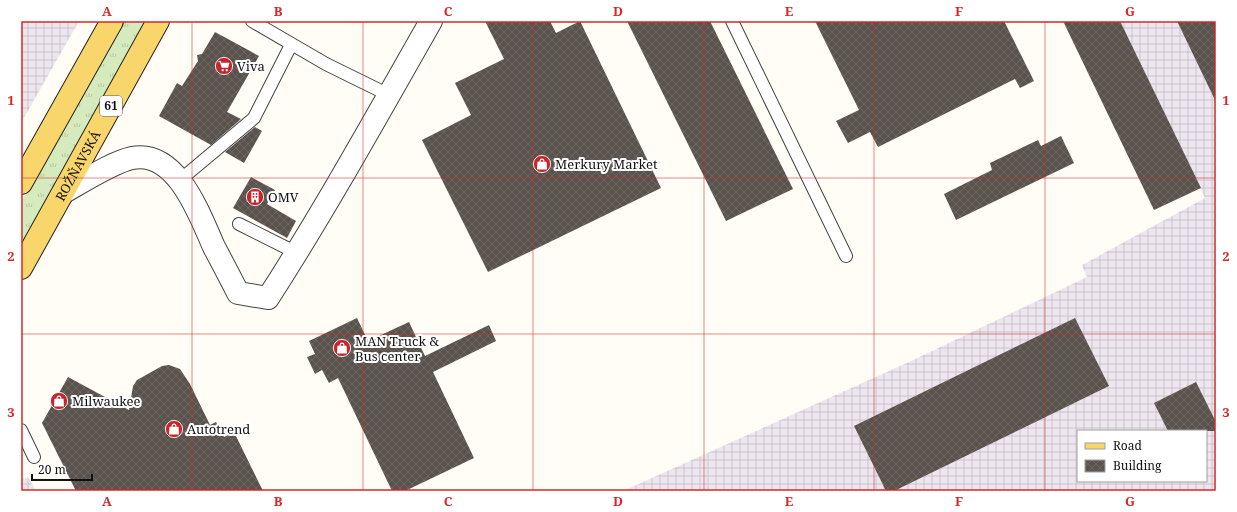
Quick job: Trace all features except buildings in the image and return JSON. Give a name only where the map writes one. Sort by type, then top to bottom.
[{"type":"main road","points":[[21,182],[112,21]]},
{"type":"main road","name":"ROŽŇAVSKÁ","points":[[21,268],[158,21]]},
{"type":"street","points":[[64,192],[110,167],[132,158],[156,159],[180,180],[196,204],[214,246],[238,292],[268,298],[297,253],[431,21]]},
{"type":"lane","points":[[252,21],[291,45],[389,95]]},
{"type":"lane","points":[[732,21],[846,256]]},
{"type":"lane","points":[[180,180],[254,118],[291,45]]},
{"type":"lane","points":[[239,224],[297,253]]},
{"type":"lane","points":[[21,430],[34,456],[21,445]]},
{"type":"shaded area","points":[[21,21],[79,21],[21,123]]},
{"type":"shaded area","points":[[1120,21],[1216,21],[1216,491],[623,491],[909,362],[1087,277],[1082,265],[1205,198]]},
{"type":"shaded area","points":[[21,478],[29,478],[36,491],[21,491]]},
{"type":"green space","points":[[123,21],[148,21],[21,246],[21,202]]},
{"type":"place","name":"Viva","points":[[224,66]]},
{"type":"place","name":"Merkury Market","points":[[542,164]]},
{"type":"place","name":"OMV","points":[[255,197]]},
{"type":"place","name":"MAN Truck & Bus center","points":[[342,348]]},
{"type":"place","name":"Milwaukee","points":[[59,401]]},
{"type":"place","name":"Autotrend","points":[[174,429]]}]
